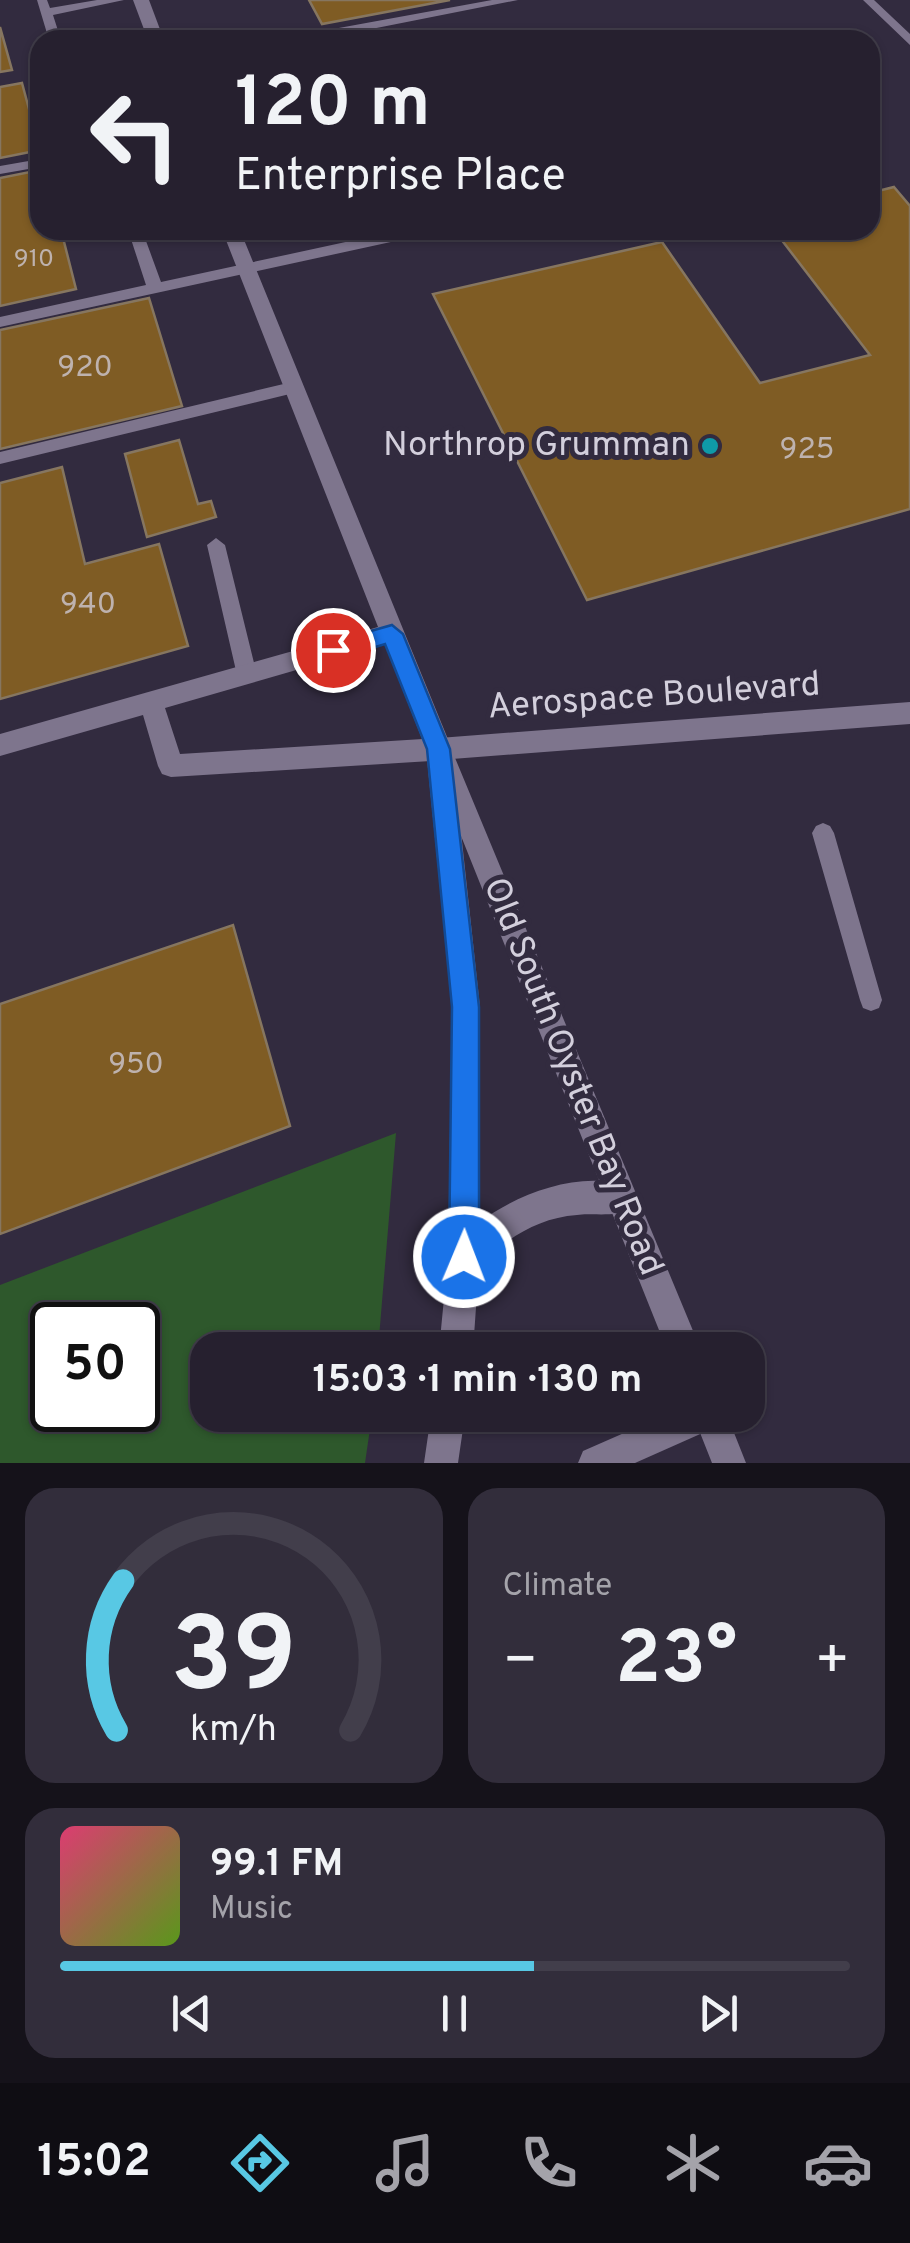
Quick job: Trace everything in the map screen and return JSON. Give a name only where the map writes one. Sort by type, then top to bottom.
[{"type":"street","points":[[141,0],[152,30]]},
{"type":"street","name":"Old South Oyster Bay Road","points":[[234,240],[677,1332]]},
{"type":"street","points":[[0,745],[392,634]]},
{"type":"street","name":"Aerospace Boulevard","points":[[151,702],[171,766],[910,713]]},
{"type":"street","points":[[438,749],[466,1007],[464,1257],[458,1332]]},
{"type":"street","points":[[464,1257],[490,1231],[534,1206],[585,1196],[621,1198]]},
{"type":"street","points":[[441,1463],[446,1432]]},
{"type":"street","points":[[595,1463],[667,1432]]},
{"type":"street","points":[[715,1432],[729,1463]]},
{"type":"lane","points":[[44,7],[118,0]]},
{"type":"lane","points":[[349,30],[512,0]]},
{"type":"lane","points":[[868,1],[910,42]]},
{"type":"lane","points":[[0,170],[30,165]]},
{"type":"lane","points":[[138,240],[154,288]]},
{"type":"lane","points":[[0,322],[376,240]]},
{"type":"lane","points":[[0,458],[292,388]]},
{"type":"lane","points":[[216,544],[246,675]]},
{"type":"lane","points":[[823,833],[871,1000]]},
{"type":"green space","points":[[396,1133],[379,1332],[190,1332],[190,1432],[370,1432],[365,1463],[0,1463],[0,1285]]},
{"type":"building","points":[[309,0],[450,0],[322,24]]},
{"type":"building","points":[[0,27],[12,70],[0,72]]},
{"type":"building","points":[[22,83],[30,113],[30,152],[0,158],[0,87]]},
{"type":"building","points":[[30,172],[30,240],[64,240],[76,289],[0,306],[0,178]]},
{"type":"building","name":"Northrop Grumman","points":[[894,187],[910,206],[910,509],[587,600],[433,294],[662,242],[760,383],[870,355],[782,240],[880,240],[880,190]]},
{"type":"building","points":[[149,298],[182,406],[0,449],[0,330]]},
{"type":"building","points":[[179,440],[198,504],[211,501],[216,517],[147,537],[125,454]]},
{"type":"building","points":[[62,467],[85,564],[159,544],[188,646],[0,699],[0,483]]},
{"type":"building","points":[[233,925],[290,1126],[0,1234],[0,1004]]},
{"type":"place","name":"Northrop Grumman","points":[[710,446]]},
{"type":"route","points":[[333,650],[392,634],[438,749],[466,1007],[464,1257]]}]
